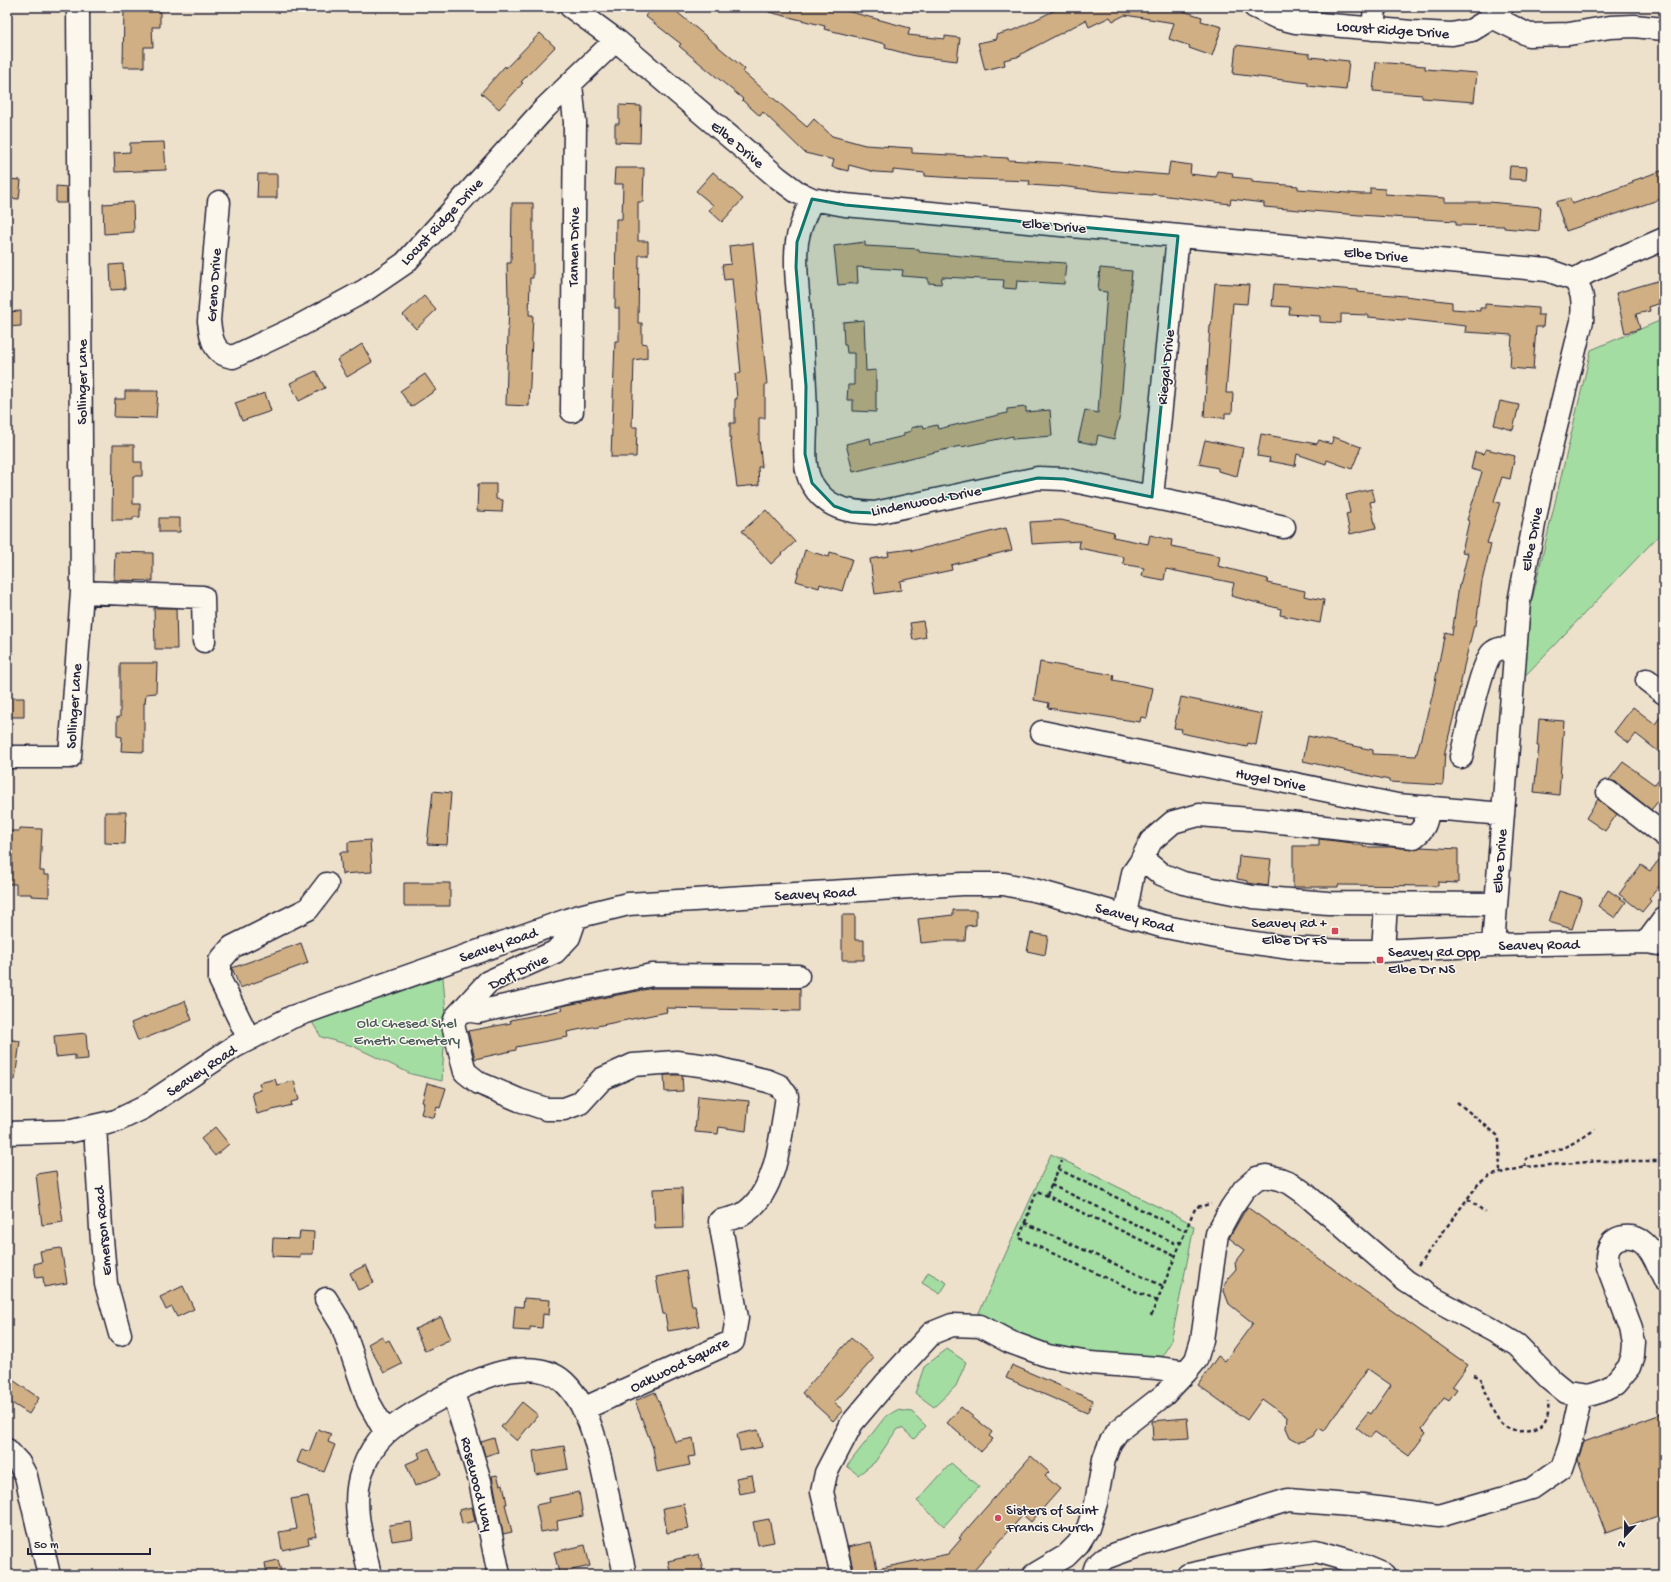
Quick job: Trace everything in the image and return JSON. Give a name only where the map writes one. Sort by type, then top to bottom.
[{"type":"street","name":"Sollinger Lane","points":[[7,757],[70,757],[82,592],[78,7]]},
{"type":"street","name":"Elbe Drive","points":[[571,7],[616,40],[777,177],[797,192],[812,199],[853,206],[1547,270],[1575,280],[1582,292],[1582,321],[1541,488],[1519,602],[1493,944]]},
{"type":"street","name":"Locust Ridge Drive","points":[[1255,7],[1276,17],[1296,22],[1452,34],[1472,30],[1497,12]]},
{"type":"street","points":[[1373,29],[1375,7]]},
{"type":"street","points":[[1497,12],[1529,35],[1569,34],[1616,27],[1634,26],[1664,29]]},
{"type":"street","name":"Locust Ridge Drive","points":[[233,357],[301,326],[364,291],[405,263],[545,108],[616,40]]},
{"type":"street","name":"Tannen Drive","points":[[571,84],[575,122],[572,410]]},
{"type":"street","name":"Lindenwood Drive","points":[[812,199],[797,242],[796,268],[806,386],[805,454],[807,468],[812,483],[821,495],[834,506],[851,512],[875,512],[1038,478],[1064,479],[1284,527]]},
{"type":"street","name":"Greno Drive","points":[[219,202],[209,322],[211,335],[218,349],[225,356],[233,357]]},
{"type":"street","name":"Riegal Drive","points":[[1152,497],[1178,236]]},
{"type":"street","points":[[1575,280],[1588,272],[1664,239]]},
{"type":"street","points":[[82,592],[203,597],[204,641]]},
{"type":"street","points":[[1461,757],[1483,671],[1491,654],[1498,649],[1515,648]]},
{"type":"street","points":[[1647,680],[1664,693]]},
{"type":"street","name":"Hugel Drive","points":[[1042,732],[1397,805],[1503,814]]},
{"type":"street","points":[[1608,792],[1664,835]]},
{"type":"street","points":[[1126,916],[1133,873],[1151,841],[1174,822],[1199,815],[1262,820],[1414,837],[1422,830],[1426,822],[1429,807]]},
{"type":"street","points":[[1140,863],[1146,862],[1161,874],[1183,883],[1253,897],[1328,903],[1496,904]]},
{"type":"street","points":[[249,1039],[220,980],[220,961],[232,947],[308,909],[327,884]]},
{"type":"street","name":"Seavey Road","points":[[7,1133],[72,1131],[116,1121],[143,1108],[234,1047],[292,1017],[576,917],[628,904],[963,884],[1004,884],[1031,889],[1161,926],[1233,940],[1290,948],[1343,951],[1383,951],[1493,944],[1656,944]]},
{"type":"street","points":[[1383,951],[1386,904]]},
{"type":"street","name":"Dorf Drive","points":[[576,917],[569,936],[555,952],[488,982],[456,1018],[453,1025],[465,1072],[479,1083],[519,1100],[546,1109],[564,1109],[580,1103],[602,1079],[633,1065],[676,1062],[708,1066],[780,1086],[787,1096],[776,1157],[767,1188],[758,1200],[743,1215],[720,1222]]},
{"type":"street","points":[[1656,944],[1664,919]]},
{"type":"street","points":[[469,1003],[471,1011],[478,1012],[586,988],[664,974],[798,976]]},
{"type":"street","name":"Emerson Road","points":[[95,1126],[106,1284],[120,1334]]},
{"type":"street","points":[[1034,1575],[1066,1556],[1078,1544],[1088,1528],[1096,1503],[1104,1459],[1110,1443],[1118,1431],[1164,1395],[1196,1360],[1202,1340],[1217,1234],[1231,1208],[1244,1189],[1257,1178],[1266,1176],[1280,1179],[1290,1183],[1303,1192],[1406,1281],[1431,1297],[1517,1345],[1550,1379],[1566,1392],[1589,1395],[1614,1385],[1628,1367],[1633,1354],[1634,1343],[1631,1328],[1608,1267],[1606,1256],[1613,1241],[1621,1237],[1629,1236],[1638,1239],[1653,1254],[1664,1279]]},
{"type":"street","name":"Oakwood Square","points":[[583,1409],[733,1341],[737,1318],[720,1222]]},
{"type":"street","points":[[326,1299],[342,1325],[368,1401],[386,1433]]},
{"type":"street","points":[[842,1575],[822,1492],[826,1473],[852,1423],[885,1384],[932,1333],[952,1325],[980,1326],[1010,1342],[1048,1356],[1090,1363],[1158,1368],[1186,1372]]},
{"type":"street","points":[[370,1575],[360,1527],[357,1501],[358,1486],[362,1472],[376,1443],[386,1433],[411,1415],[484,1378],[514,1370],[536,1369],[551,1374],[563,1381],[573,1392],[583,1409],[590,1426],[602,1467],[625,1575]]},
{"type":"street","name":"Rosewood Way","points":[[453,1393],[480,1481],[499,1575]]},
{"type":"street","points":[[1093,1575],[1096,1566],[1105,1558],[1134,1547],[1288,1500],[1362,1506],[1439,1516],[1532,1489],[1562,1468],[1570,1446],[1581,1394]]},
{"type":"street","points":[[7,1450],[19,1463],[26,1476],[49,1575]]},
{"type":"street","points":[[1188,1575],[1266,1558],[1316,1551],[1354,1562],[1385,1575]]},
{"type":"path","points":[[1457,1102],[1497,1135],[1499,1140],[1500,1173]]},
{"type":"path","points":[[1525,1167],[1525,1160],[1529,1157],[1566,1147],[1581,1140],[1595,1129]]},
{"type":"path","points":[[1047,1196],[1062,1161]]},
{"type":"path","points":[[1406,1281],[1479,1183],[1492,1175],[1525,1167],[1600,1161],[1664,1162]]},
{"type":"path","points":[[1058,1169],[1185,1231]]},
{"type":"path","points":[[1052,1184],[1175,1243],[1181,1242]]},
{"type":"path","points":[[1157,1301],[1020,1238],[1037,1191],[1175,1256]]},
{"type":"path","points":[[1467,1198],[1485,1212]]},
{"type":"path","points":[[1151,1316],[1196,1207],[1202,1204],[1216,1203],[1224,1204],[1231,1208]]},
{"type":"path","points":[[1025,1223],[1163,1286]]},
{"type":"path","points":[[1474,1375],[1479,1376],[1482,1381],[1496,1414],[1502,1424],[1509,1430],[1517,1431],[1540,1428],[1544,1423],[1547,1417],[1547,1392],[1550,1379]]},
{"type":"highlighted area","points":[[812,199],[845,205],[1178,236],[1152,497],[1064,479],[1038,478],[875,513],[851,512],[834,506],[812,483],[805,454],[806,386],[796,267],[797,242]]},
{"type":"green space","points":[[1664,319],[1664,530],[1520,681],[1531,604],[1591,350]]},
{"type":"green space","name":"Old Chesed Shel Emeth Cemetery","points":[[443,977],[446,1014],[442,1081],[411,1074],[353,1046],[321,1037],[312,1022]]},
{"type":"green space","points":[[1051,1154],[1185,1220],[1194,1227],[1171,1342],[1159,1361],[1094,1361],[976,1319]]},
{"type":"green space","points":[[928,1272],[947,1283],[940,1294],[922,1283]]},
{"type":"green space","points":[[947,1349],[966,1362],[956,1386],[934,1407],[915,1393],[924,1367]]},
{"type":"green space","points":[[897,1410],[912,1412],[926,1426],[914,1439],[902,1428],[897,1429],[875,1462],[858,1475],[847,1466],[885,1417]]},
{"type":"green space","points":[[951,1463],[979,1487],[944,1526],[917,1501]]},
{"type":"building","points":[[135,7],[160,7],[160,27],[152,27],[153,47],[144,47],[144,67],[123,67],[124,9],[135,9]]},
{"type":"building","points":[[653,7],[671,7],[745,69],[743,72],[807,127],[814,119],[832,136],[865,145],[912,148],[912,153],[1008,158],[1008,160],[1061,163],[1105,170],[1168,175],[1170,162],[1191,165],[1190,174],[1216,177],[1217,171],[1233,173],[1232,177],[1252,179],[1252,182],[1298,186],[1298,189],[1370,194],[1370,188],[1385,189],[1385,194],[1445,198],[1445,202],[1489,202],[1541,207],[1539,231],[1504,228],[1504,226],[1456,225],[1456,221],[1264,207],[1264,203],[1231,199],[1230,204],[1152,194],[1099,191],[1060,186],[1029,185],[1030,181],[925,176],[925,173],[893,170],[893,173],[875,172],[849,165],[848,171],[832,167],[834,160],[805,153],[763,112],[760,116],[742,100],[743,99],[679,46],[681,44],[645,16]]},
{"type":"building","points":[[769,7],[832,7],[910,28],[908,35],[945,39],[945,36],[960,38],[957,61],[915,56],[885,48],[886,44],[824,29],[825,26],[769,12]]},
{"type":"building","points":[[1061,7],[1171,7],[1202,17],[1201,21],[1222,27],[1212,56],[1189,48],[1190,46],[1169,39],[1174,23],[1125,15],[1113,21],[1110,17],[1089,27],[1086,20],[1021,54],[1021,56],[1004,60],[1005,65],[985,70],[978,43],[997,39],[996,35],[1017,29]]},
{"type":"building","points":[[540,33],[555,47],[521,82],[523,83],[499,109],[481,93],[505,66],[506,68]]},
{"type":"building","points":[[1236,45],[1310,54],[1310,57],[1349,61],[1346,90],[1308,86],[1308,83],[1233,74]]},
{"type":"building","points":[[1376,62],[1425,66],[1425,69],[1477,73],[1474,102],[1422,98],[1422,95],[1373,91]]},
{"type":"building","points":[[619,105],[641,106],[640,143],[615,142],[615,124],[619,124]]},
{"type":"building","points":[[164,142],[166,170],[115,172],[114,153],[130,152],[130,143]]},
{"type":"building","points":[[1510,166],[1527,167],[1526,180],[1509,179]]},
{"type":"building","points":[[615,168],[644,168],[643,202],[638,202],[638,241],[648,241],[648,255],[639,255],[638,323],[642,323],[642,343],[647,344],[647,358],[634,360],[632,427],[637,427],[636,457],[611,457],[615,341],[619,341],[619,308],[615,308],[616,219],[622,219],[623,184],[614,184]]},
{"type":"building","points":[[1664,170],[1664,198],[1566,231],[1556,202],[1570,198],[1572,204],[1633,183],[1632,181]]},
{"type":"building","points":[[713,172],[743,199],[722,222],[709,210],[713,205],[696,191]]},
{"type":"building","points":[[258,174],[277,174],[277,198],[257,198]]},
{"type":"building","points":[[7,179],[21,180],[19,199],[7,198]]},
{"type":"building","points":[[56,186],[67,187],[67,203],[56,203]]},
{"type":"building","points":[[133,202],[134,232],[104,234],[103,204]]},
{"type":"building","points":[[512,203],[533,203],[533,278],[530,278],[529,315],[533,315],[529,406],[506,405],[509,297],[507,263],[511,263]]},
{"type":"building","points":[[865,242],[865,246],[919,249],[919,252],[983,258],[1066,263],[1064,284],[1017,281],[1016,289],[1003,288],[1004,280],[942,277],[941,284],[928,283],[928,278],[902,276],[903,270],[857,267],[858,283],[838,285],[834,246]]},
{"type":"building","points":[[753,243],[767,384],[765,384],[765,418],[759,418],[759,439],[762,467],[758,467],[759,485],[737,487],[730,436],[730,423],[735,423],[735,399],[737,399],[735,374],[741,373],[732,279],[724,280],[722,265],[731,264],[729,246]]},
{"type":"building","points":[[123,264],[125,289],[111,290],[110,265]]},
{"type":"building","points":[[1100,268],[1132,271],[1120,415],[1114,439],[1098,435],[1096,445],[1078,441],[1085,410],[1098,413],[1107,292],[1098,291]]},
{"type":"building","points":[[1664,279],[1664,302],[1649,307],[1650,311],[1636,314],[1640,329],[1625,333],[1616,293]]},
{"type":"building","points":[[1215,283],[1249,285],[1247,304],[1233,303],[1226,393],[1233,393],[1232,413],[1225,413],[1225,418],[1204,417],[1210,326]]},
{"type":"building","points":[[1274,284],[1357,290],[1357,292],[1452,302],[1452,309],[1480,311],[1480,308],[1485,308],[1485,304],[1538,308],[1538,315],[1544,315],[1543,327],[1536,327],[1533,370],[1510,368],[1512,335],[1465,332],[1466,326],[1403,319],[1368,317],[1368,315],[1341,314],[1341,323],[1320,322],[1320,316],[1289,314],[1290,307],[1272,306]]},
{"type":"building","points":[[424,296],[436,310],[416,329],[403,315]]},
{"type":"building","points":[[21,311],[21,326],[7,327],[7,312]]},
{"type":"building","points":[[864,320],[866,371],[876,370],[876,412],[853,411],[853,400],[847,400],[848,385],[854,385],[854,353],[847,353],[846,345],[844,345],[843,322]]},
{"type":"building","points":[[362,344],[372,362],[347,377],[337,360]]},
{"type":"building","points":[[316,371],[325,388],[299,401],[290,383]]},
{"type":"building","points":[[425,374],[436,390],[411,407],[400,391]]},
{"type":"building","points":[[125,391],[158,391],[156,418],[114,417],[115,399],[125,399]]},
{"type":"building","points":[[265,393],[271,411],[242,421],[235,403]]},
{"type":"building","points":[[1500,401],[1519,405],[1513,430],[1494,425]]},
{"type":"building","points":[[1026,407],[1026,412],[1050,410],[1052,436],[1013,439],[1013,436],[960,446],[853,472],[846,444],[870,438],[871,444],[904,436],[904,433],[911,431],[911,428],[923,425],[924,428],[937,425],[938,429],[1007,413],[1007,409]]},
{"type":"building","points":[[1261,434],[1317,444],[1319,440],[1331,444],[1334,437],[1361,447],[1352,469],[1327,460],[1326,464],[1297,454],[1295,466],[1269,461],[1270,458],[1257,456]]},
{"type":"building","points":[[1205,440],[1243,448],[1237,476],[1218,471],[1218,468],[1199,464]]},
{"type":"building","points":[[113,445],[134,445],[134,462],[142,462],[142,476],[133,476],[133,504],[140,504],[140,517],[133,517],[133,520],[112,520]]},
{"type":"building","points":[[1486,449],[1515,456],[1510,479],[1502,477],[1494,501],[1500,503],[1487,543],[1491,544],[1482,581],[1476,625],[1474,625],[1445,751],[1443,785],[1389,782],[1389,780],[1303,761],[1308,736],[1373,750],[1373,754],[1416,756],[1432,697],[1445,632],[1452,634],[1459,585],[1468,553],[1462,552],[1469,521],[1467,520],[1482,472],[1471,469],[1475,452],[1484,454]]},
{"type":"building","points":[[478,484],[496,484],[496,499],[503,500],[502,512],[477,511]]},
{"type":"building","points":[[1372,489],[1375,501],[1370,502],[1376,528],[1350,534],[1346,514],[1350,513],[1346,495]]},
{"type":"building","points":[[766,510],[795,542],[771,564],[742,531]]},
{"type":"building","points":[[159,518],[180,518],[180,532],[159,532]]},
{"type":"building","points":[[1061,520],[1114,532],[1113,537],[1148,544],[1150,535],[1172,540],[1171,546],[1220,556],[1218,566],[1268,579],[1267,583],[1305,591],[1304,596],[1324,600],[1320,623],[1280,615],[1281,609],[1231,596],[1234,583],[1166,569],[1164,580],[1142,576],[1144,568],[1123,564],[1124,557],[1079,548],[1080,541],[1032,544],[1030,522]]},
{"type":"building","points":[[1006,528],[1012,550],[951,565],[952,570],[900,581],[901,590],[875,594],[870,559],[889,556],[888,552],[912,549],[912,551]]},
{"type":"building","points":[[805,550],[829,557],[830,552],[852,559],[842,591],[820,584],[819,588],[796,581]]},
{"type":"building","points":[[115,552],[153,553],[153,581],[114,580]]},
{"type":"building","points":[[154,608],[176,608],[177,649],[155,649]]},
{"type":"building","points":[[923,621],[926,637],[913,640],[910,623]]},
{"type":"building","points":[[1040,662],[1114,675],[1113,680],[1153,688],[1147,718],[1141,717],[1140,722],[1048,708],[1049,703],[1034,700]]},
{"type":"building","points":[[120,663],[157,663],[156,693],[146,694],[144,703],[144,752],[121,751],[122,737],[117,736],[117,717],[120,717]]},
{"type":"building","points":[[1181,697],[1262,714],[1256,745],[1248,743],[1247,747],[1181,733],[1182,729],[1174,728]]},
{"type":"building","points":[[7,698],[24,698],[24,717],[7,717]]},
{"type":"building","points":[[1633,707],[1655,724],[1664,712],[1664,756],[1636,734],[1629,743],[1614,732]]},
{"type":"building","points":[[1539,719],[1564,721],[1559,795],[1534,792],[1539,746],[1537,746]]},
{"type":"building","points":[[1623,762],[1655,785],[1664,773],[1664,794],[1651,810],[1616,782],[1609,780]]},
{"type":"building","points":[[433,791],[451,793],[447,845],[427,844]]},
{"type":"building","points":[[1598,799],[1617,814],[1605,831],[1586,818]]},
{"type":"building","points":[[105,812],[126,812],[125,844],[105,843]]},
{"type":"building","points":[[20,828],[42,829],[40,871],[44,871],[44,875],[49,875],[49,897],[31,896],[31,894],[16,894],[16,884],[7,884],[7,831],[20,831]]},
{"type":"building","points":[[1319,839],[1353,843],[1353,845],[1363,845],[1363,847],[1413,849],[1421,847],[1458,849],[1458,883],[1438,882],[1438,886],[1338,885],[1338,887],[1293,887],[1293,846],[1319,846]]},
{"type":"building","points":[[370,840],[372,872],[342,874],[340,852],[348,852],[348,842]]},
{"type":"building","points":[[1664,854],[1664,880],[1649,899],[1651,901],[1642,912],[1619,894],[1641,865],[1650,871]]},
{"type":"building","points":[[1239,856],[1271,859],[1268,886],[1248,883],[1248,881],[1237,879]]},
{"type":"building","points":[[404,883],[450,883],[450,906],[404,906]]},
{"type":"building","points":[[1608,890],[1626,902],[1615,918],[1598,906]]},
{"type":"building","points":[[1559,891],[1582,898],[1572,929],[1549,922]]},
{"type":"building","points":[[953,910],[976,910],[976,925],[966,926],[965,941],[921,943],[918,919],[953,915]]},
{"type":"building","points":[[842,915],[855,915],[855,940],[864,940],[864,960],[842,960]]},
{"type":"building","points":[[1031,933],[1048,936],[1045,955],[1027,951]]},
{"type":"building","points":[[301,943],[308,963],[240,988],[232,968]]},
{"type":"building","points":[[653,988],[800,988],[800,1011],[666,1008],[667,1012],[567,1032],[568,1037],[516,1047],[516,1050],[475,1059],[468,1031],[511,1023],[510,1020],[563,1010],[562,1006]]},
{"type":"building","points":[[185,1001],[192,1020],[138,1041],[131,1023]]},
{"type":"building","points":[[86,1033],[88,1059],[75,1060],[75,1055],[56,1057],[54,1036]]},
{"type":"building","points":[[7,1039],[20,1041],[15,1080],[7,1079]]},
{"type":"building","points":[[664,1075],[682,1075],[683,1091],[665,1092]]},
{"type":"building","points":[[275,1079],[277,1085],[294,1081],[299,1100],[291,1102],[292,1105],[257,1114],[252,1093],[261,1090],[259,1083]]},
{"type":"building","points":[[427,1083],[446,1088],[440,1108],[437,1107],[434,1118],[421,1114],[424,1103],[422,1102]]},
{"type":"building","points":[[698,1096],[749,1101],[746,1131],[719,1127],[718,1134],[695,1132]]},
{"type":"building","points":[[215,1127],[229,1144],[215,1156],[201,1139]]},
{"type":"building","points":[[56,1171],[63,1222],[42,1225],[36,1174]]},
{"type":"building","points":[[682,1188],[683,1228],[655,1229],[653,1189]]},
{"type":"building","points":[[1247,1207],[1468,1365],[1452,1387],[1457,1390],[1449,1401],[1444,1398],[1422,1429],[1426,1433],[1409,1456],[1375,1432],[1370,1438],[1356,1427],[1368,1412],[1371,1414],[1391,1385],[1368,1369],[1324,1431],[1319,1428],[1313,1436],[1299,1442],[1290,1437],[1286,1428],[1287,1417],[1262,1399],[1247,1420],[1198,1385],[1218,1356],[1225,1361],[1253,1323],[1229,1304],[1224,1291],[1228,1278],[1236,1269],[1235,1263],[1245,1250],[1229,1238]]},
{"type":"building","points":[[300,1231],[314,1232],[313,1254],[300,1254],[300,1257],[272,1256],[273,1238],[299,1239]]},
{"type":"building","points":[[61,1248],[67,1283],[44,1287],[43,1277],[36,1278],[34,1264],[42,1262],[40,1251]]},
{"type":"building","points":[[366,1265],[374,1283],[358,1290],[350,1273]]},
{"type":"building","points":[[686,1271],[692,1306],[695,1306],[699,1326],[668,1331],[656,1277]]},
{"type":"building","points":[[183,1286],[194,1309],[177,1317],[172,1307],[166,1310],[160,1297]]},
{"type":"building","points":[[524,1298],[550,1300],[549,1315],[543,1314],[542,1328],[530,1327],[530,1331],[513,1330],[515,1306],[523,1307]]},
{"type":"building","points":[[441,1317],[451,1339],[425,1351],[415,1329]]},
{"type":"building","points":[[382,1336],[385,1342],[389,1340],[402,1364],[384,1373],[368,1344]]},
{"type":"building","points":[[851,1338],[874,1358],[834,1403],[843,1410],[833,1421],[802,1393]]},
{"type":"building","points":[[1012,1365],[1093,1400],[1087,1413],[1006,1378]]},
{"type":"building","points":[[7,1376],[39,1398],[29,1414],[7,1400]]},
{"type":"building","points":[[655,1392],[675,1442],[693,1438],[696,1456],[688,1457],[690,1465],[657,1472],[653,1448],[635,1401]]},
{"type":"building","points":[[522,1402],[538,1415],[517,1441],[501,1427]]},
{"type":"building","points":[[961,1407],[992,1432],[989,1436],[993,1439],[981,1452],[947,1423]]},
{"type":"building","points":[[1664,1413],[1664,1513],[1606,1534],[1578,1459],[1584,1442]]},
{"type":"building","points":[[1187,1418],[1189,1438],[1153,1440],[1152,1421]]},
{"type":"building","points":[[318,1429],[331,1434],[328,1442],[335,1445],[324,1472],[297,1462],[302,1449],[309,1452]]},
{"type":"building","points":[[758,1430],[762,1447],[740,1451],[737,1434]]},
{"type":"building","points":[[494,1438],[498,1452],[485,1456],[481,1442]]},
{"type":"building","points":[[564,1446],[568,1469],[536,1475],[533,1451]]},
{"type":"building","points":[[429,1448],[441,1475],[415,1486],[406,1464],[420,1458],[418,1453]]},
{"type":"building","name":"Sisters of Saint Francis Church","points":[[1031,1456],[1049,1472],[1045,1476],[1060,1489],[1031,1522],[1023,1515],[970,1575],[854,1575],[848,1547],[871,1542],[877,1569],[948,1554],[961,1539],[959,1538]]},
{"type":"building","points":[[497,1475],[500,1485],[503,1484],[507,1504],[505,1504],[512,1532],[503,1534],[492,1476]]},
{"type":"building","points":[[752,1475],[755,1491],[739,1494],[736,1478]]},
{"type":"building","points":[[579,1492],[583,1516],[557,1521],[558,1529],[541,1532],[536,1505],[550,1502],[549,1498]]},
{"type":"building","points":[[308,1496],[316,1536],[308,1538],[309,1544],[282,1550],[279,1532],[297,1529],[291,1499]]},
{"type":"building","points":[[684,1504],[689,1529],[667,1533],[663,1508]]},
{"type":"building","points":[[472,1507],[475,1521],[462,1524],[459,1510]]},
{"type":"building","points":[[769,1519],[774,1542],[758,1545],[753,1522]]},
{"type":"building","points":[[411,1522],[413,1538],[392,1541],[389,1525]]},
{"type":"building","points":[[585,1545],[590,1566],[559,1573],[554,1552]]},
{"type":"building","points":[[699,1554],[704,1575],[671,1575],[668,1561]]},
{"type":"building","points":[[278,1560],[282,1575],[267,1575],[265,1563]]},
{"type":"place","name":"Seavey Rd + Elbe Dr FS","points":[[1335,931]]},
{"type":"place","name":"Seavey Rd Opp Elbe Dr NS","points":[[1380,960]]},
{"type":"place","name":"Sisters of Saint Francis Church","points":[[998,1518]]}]
